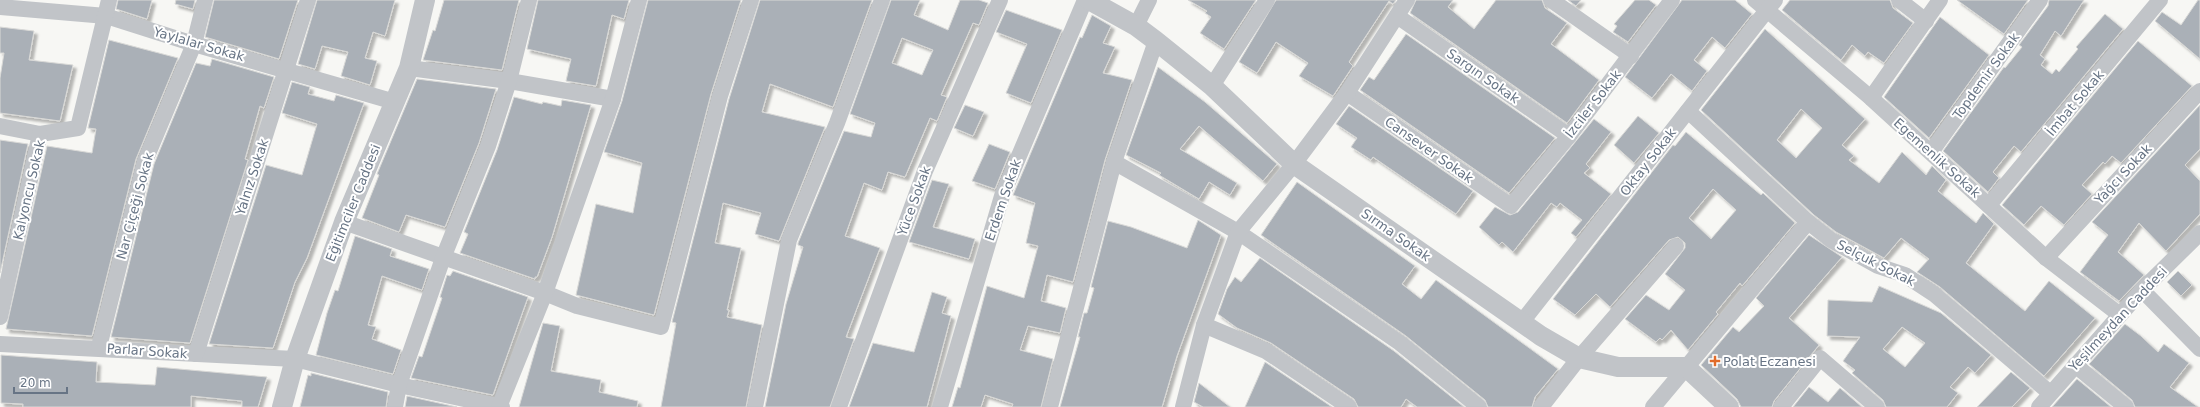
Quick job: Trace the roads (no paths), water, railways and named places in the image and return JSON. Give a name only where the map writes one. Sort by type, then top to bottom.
[{"type":"street","name":"Kalyoncu Sokak","points":[[0,317],[40,134],[78,128],[109,0]]},
{"type":"street","name":"Nar Çiçeği Sokak","points":[[99,347],[145,161],[194,44],[205,0]]},
{"type":"street","name":"Yalnız Sokak","points":[[196,354],[308,0]]},
{"type":"street","name":"Eğitimciler Caddesi","points":[[282,407],[295,359],[344,222],[409,68],[425,0]]},
{"type":"street","points":[[395,407],[399,385],[443,258],[488,146],[509,81],[529,0]]},
{"type":"street","points":[[500,407],[545,292],[614,99],[639,0]]},
{"type":"street","points":[[344,222],[443,258],[545,292],[577,306],[661,327],[720,96],[750,0]]},
{"type":"street","points":[[755,407],[790,240],[837,123],[882,0]]},
{"type":"street","name":"Yüce Sokak","points":[[839,407],[925,170],[1000,0]]},
{"type":"street","name":"Erdem Sokak","points":[[940,407],[1002,196],[1085,0]]},
{"type":"street","name":"Sırma Sokak","points":[[1089,0],[1136,26],[1156,41],[1212,86],[1294,164],[1521,323],[1579,358],[1618,368],[1686,367]]},
{"type":"street","points":[[1136,26],[1148,0]]},
{"type":"street","points":[[1212,86],[1267,0]]},
{"type":"street","points":[[1183,407],[1204,325],[1238,232],[1294,164],[1347,93],[1407,0]]},
{"type":"street","points":[[1551,0],[1631,56]]},
{"type":"street","name":"İzciler Sokak","points":[[1511,206],[1569,136],[1672,0]]},
{"type":"street","points":[[1899,0],[1926,21]]},
{"type":"street","points":[[1871,98],[1940,0]]},
{"type":"street","name":"Topdemir Sokak","points":[[1931,152],[2040,0]]},
{"type":"street","name":"İmbat Sokak","points":[[1989,205],[2160,0]]},
{"type":"street","name":"Egemenlik Sokak","points":[[1766,3],[2046,258],[2120,315]]},
{"type":"street","name":"Oktay Sokak","points":[[1521,323],[1688,111],[1766,3]]},
{"type":"street","name":"Yaylalar Sokak","points":[[0,7],[106,16],[194,44],[286,69],[395,102]]},
{"type":"street","name":"Sargın Sokak","points":[[1397,16],[1569,136]]},
{"type":"street","points":[[1050,407],[1114,162],[1156,41]]},
{"type":"street","points":[[409,68],[509,81],[614,99]]},
{"type":"street","name":"Yağcı Sokak","points":[[2046,258],[2200,91]]},
{"type":"street","name":"Cansever Sokak","points":[[1347,93],[1511,206]]},
{"type":"street","name":"Selçuk Sokak","points":[[1688,111],[1808,222],[1831,240],[1878,266],[1905,275],[1934,294],[2050,393]]},
{"type":"street","points":[[0,126],[40,134]]},
{"type":"street","points":[[1114,162],[1238,232],[1400,343],[1479,407]]},
{"type":"street","points":[[1653,407],[1808,222]]},
{"type":"street","name":"Yeşilmeydan Caddesi","points":[[2039,407],[2142,290],[2200,233]]},
{"type":"street","points":[[1541,407],[1579,358],[1676,246]]},
{"type":"street","points":[[2142,290],[2200,349]]},
{"type":"street","points":[[1204,325],[1266,351],[1349,407]]},
{"type":"street","name":"Parlar Sokak","points":[[0,344],[99,347],[295,359],[399,385],[500,407]]},
{"type":"street","points":[[1781,407],[1820,358],[1877,407]]},
{"type":"street","points":[[2075,365],[2126,407]]},
{"type":"street","points":[[1686,367],[1729,407]]},
{"type":"place","name":"Polat Eczanesi","points":[[1715,361]]}]
